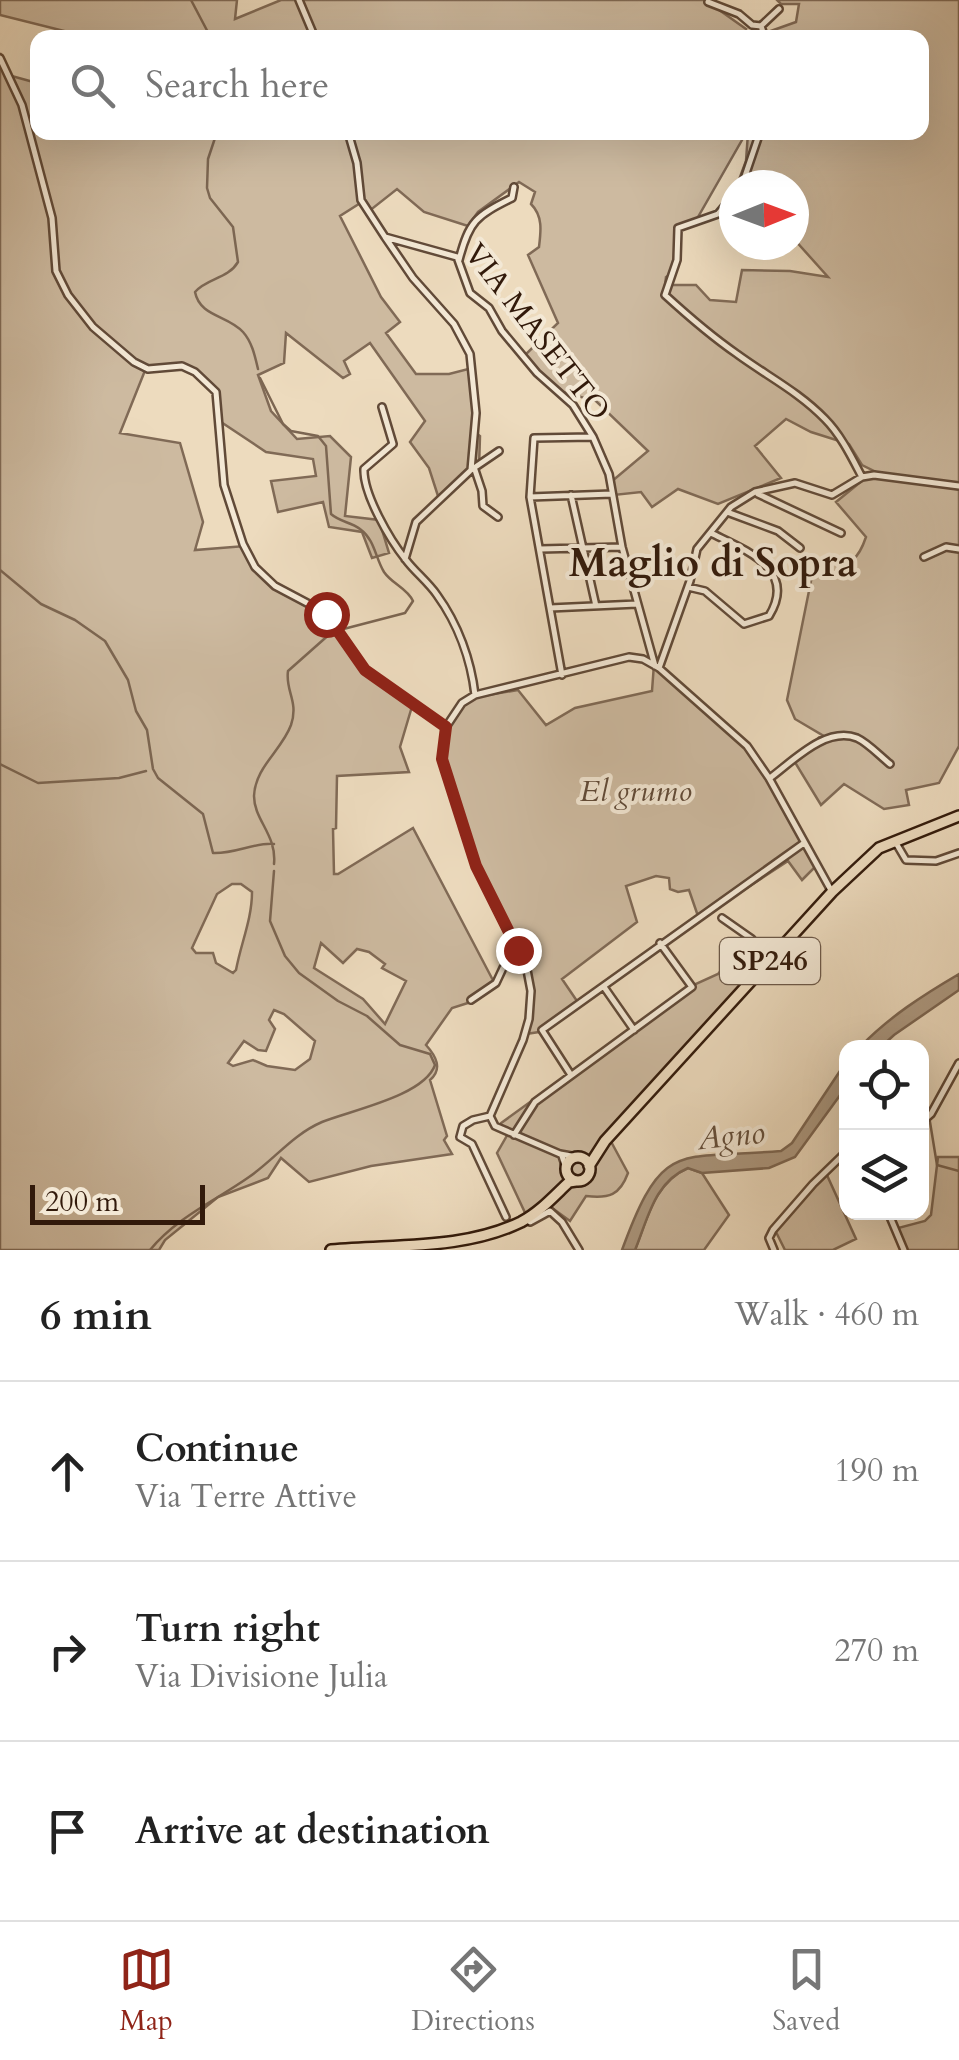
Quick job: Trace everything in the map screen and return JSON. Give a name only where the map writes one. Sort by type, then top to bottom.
[{"type":"main road","name":"SP246","points":[[566,1169],[571,1160],[583,1160],[605,1141],[832,892],[879,848],[959,816]]},
{"type":"main road","name":"SP246","points":[[576,1181],[586,1178],[583,1160]]},
{"type":"main road","points":[[566,1169],[569,1178],[576,1181]]},
{"type":"main road","points":[[548,1201],[564,1180],[566,1169]]},
{"type":"main road","points":[[331,1250],[465,1242],[496,1234],[528,1218],[576,1181]]},
{"type":"street","points":[[299,0],[312,30]]},
{"type":"street","points":[[708,2],[761,26]]},
{"type":"street","points":[[761,26],[779,9]]},
{"type":"street","points":[[761,26],[762,30]]},
{"type":"street","points":[[0,58],[22,105],[30,135]]},
{"type":"street","points":[[31,140],[52,218],[53,257],[62,283],[93,327],[134,362],[148,369],[182,366],[216,392],[224,484],[256,567],[275,586],[326,614],[365,670],[446,727]]},
{"type":"street","points":[[350,140],[360,200],[412,278],[454,324],[470,354],[476,413],[473,470],[482,491],[483,506],[498,517]]},
{"type":"street","points":[[749,170],[758,140]]},
{"type":"street","points":[[459,260],[466,233],[478,215],[512,198],[514,187]]},
{"type":"street","points":[[719,213],[678,228],[677,260],[665,295],[696,324],[812,406],[828,422],[862,478]]},
{"type":"street","name":"VIA MASETTO","points":[[385,237],[454,254],[470,293],[488,308],[536,373],[573,405],[609,474],[622,548],[657,667]]},
{"type":"street","points":[[382,406],[393,444],[364,469],[364,482],[388,534],[437,595],[455,628],[466,652],[476,695]]},
{"type":"street","points":[[562,674],[530,497],[534,438],[593,437]]},
{"type":"street","points":[[405,559],[416,522],[499,451]]},
{"type":"street","points":[[657,667],[688,586],[697,549],[727,512],[755,492],[796,483],[832,495],[862,478],[883,475],[959,486]]},
{"type":"street","points":[[755,492],[841,533]]},
{"type":"street","points":[[530,497],[613,494]]},
{"type":"street","points":[[571,496],[596,606]]},
{"type":"street","points":[[727,512],[778,531],[800,548]]},
{"type":"street","points":[[688,586],[704,591],[744,624],[770,616],[778,602],[779,586],[763,560],[711,533]]},
{"type":"street","points":[[924,557],[946,547],[959,549]]},
{"type":"street","points":[[540,549],[622,548]]},
{"type":"street","points":[[550,608],[638,604]]},
{"type":"street","points":[[583,1160],[514,1135],[495,1126],[490,1116],[529,1019],[530,980],[476,866],[442,759],[446,727],[462,703],[476,695],[629,657],[643,659],[746,746],[769,778],[832,892]]},
{"type":"street","points":[[769,778],[822,741],[838,736],[859,738],[890,764]]},
{"type":"street","points":[[894,840],[906,860],[936,861],[959,852]]},
{"type":"street","points":[[571,1075],[542,1030],[804,843]]},
{"type":"street","points":[[722,918],[752,939]]},
{"type":"street","points":[[514,1135],[534,1102],[692,987],[660,943]]},
{"type":"street","points":[[472,1000],[496,983],[503,968],[520,955]]},
{"type":"street","points":[[604,986],[634,1030]]},
{"type":"street","points":[[929,1116],[959,1063]]},
{"type":"street","points":[[490,1116],[464,1126],[460,1138],[472,1144],[506,1217]]},
{"type":"street","points":[[560,1154],[566,1169]]},
{"type":"street","points":[[774,1250],[769,1238],[839,1159]]},
{"type":"street","points":[[528,1218],[530,1222],[550,1211],[562,1222],[579,1250]]},
{"type":"street","points":[[891,1220],[904,1250]]},
{"type":"green space","points":[[0,0],[237,0],[235,19],[281,0],[705,0],[746,29],[60,30],[0,15]]},
{"type":"green space","points":[[777,0],[959,0],[959,746],[939,783],[906,790],[909,805],[884,809],[844,784],[821,805],[793,759],[822,735],[795,719],[787,700],[814,566],[850,561],[866,537],[836,502],[874,471],[862,465],[849,444],[786,419],[755,446],[781,478],[718,504],[678,489],[652,507],[641,492],[614,495],[611,482],[648,451],[596,401],[555,390],[523,357],[558,323],[528,255],[539,247],[540,241],[539,219],[531,204],[535,192],[519,182],[478,212],[468,226],[424,212],[397,189],[368,212],[362,202],[340,216],[381,297],[400,322],[386,333],[416,374],[449,374],[472,368],[476,433],[480,436],[479,468],[438,496],[429,468],[410,442],[425,421],[370,343],[344,361],[350,374],[343,378],[286,333],[284,363],[258,375],[271,411],[297,439],[330,436],[351,457],[345,516],[379,520],[389,553],[372,558],[362,532],[329,527],[323,502],[278,512],[271,481],[316,476],[313,459],[266,452],[221,422],[214,391],[187,366],[146,368],[120,433],[180,443],[203,522],[195,550],[245,546],[268,579],[332,619],[370,672],[413,703],[400,747],[409,772],[337,776],[334,874],[413,828],[496,986],[474,1001],[452,1008],[426,1045],[437,1062],[430,1080],[447,1136],[444,1140],[452,1154],[371,1166],[309,1182],[281,1158],[268,1178],[218,1197],[165,1240],[159,1250],[0,1250],[0,53],[8,75],[30,81],[30,140],[742,140],[725,170],[719,170],[719,180],[694,224],[682,224],[677,229],[678,263],[666,277],[665,285],[696,285],[710,300],[736,302],[742,270],[828,277],[809,256],[809,170],[743,170],[748,140],[929,140],[929,30],[773,30],[796,22],[799,4],[781,4]],"holes":[[[232,884],[241,884],[252,892],[248,921],[233,973],[216,963],[213,953],[196,953],[192,948],[217,894]],[[321,943],[343,963],[357,949],[369,952],[385,964],[382,968],[406,981],[385,1024],[363,999],[314,968]],[[274,1010],[315,1041],[310,1059],[295,1070],[253,1060],[233,1066],[228,1063],[244,1041],[266,1051],[275,1029],[269,1020]]]},
{"type":"green space","name":"El grumo","points":[[654,664],[744,742],[818,864],[802,880],[788,861],[699,919],[689,890],[670,889],[669,878],[656,876],[626,886],[637,922],[562,979],[577,1001],[539,1032],[526,1034],[532,986],[473,858],[442,753],[448,726],[470,698],[518,690],[546,725],[575,708],[652,691]]},
{"type":"green space","points":[[750,935],[775,956],[629,1123],[608,1136],[628,1173],[621,1186],[607,1196],[586,1196],[570,1221],[548,1205],[528,1219],[497,1153],[509,1132],[497,1126],[689,987],[718,974]]},
{"type":"green space","points":[[938,1157],[959,1157],[959,1250],[906,1250],[898,1228],[929,1220]]},
{"type":"green space","points":[[688,1168],[702,1173],[729,1215],[704,1250],[635,1250],[660,1192],[667,1182]]},
{"type":"green space","points":[[826,1173],[839,1202],[839,1220],[847,1220],[856,1239],[833,1250],[785,1250],[774,1228]]},
{"type":"shaded area","points":[[959,974],[959,990],[889,1040],[868,1040],[907,1007]]},
{"type":"shaded area","points":[[839,1072],[839,1097],[795,1157],[769,1168],[702,1173],[688,1168],[676,1174],[660,1192],[635,1250],[622,1250],[650,1189],[663,1172],[678,1162],[696,1157],[781,1151],[792,1143]]},
{"type":"waterway","points":[[191,0],[207,30]]},
{"type":"waterway","points":[[214,140],[208,159],[207,188],[210,198],[233,227],[238,262],[229,272],[195,292],[202,306],[243,332],[258,369]]},
{"type":"waterway","points":[[260,378],[283,424],[291,431],[318,436],[326,446],[331,514],[365,533],[384,572],[413,601],[405,613],[332,632],[288,671],[291,725],[259,776],[254,796],[272,845],[274,864]]},
{"type":"waterway","points":[[0,570],[41,604],[75,620],[105,641],[128,680],[136,711],[147,730],[153,769],[158,778],[203,814],[213,853],[274,844]]},
{"type":"waterway","points":[[0,764],[38,783],[119,778],[146,771]]},
{"type":"waterway","points":[[150,1250],[172,1228],[249,1177],[302,1134],[322,1122],[402,1093],[428,1076],[435,1065],[430,1054],[400,1045],[367,1016],[299,973],[285,956],[270,921],[274,871]]},
{"type":"waterway","points":[[929,1121],[937,1165],[959,1171]]},
{"type":"district","name":"Maglio di Sopra","points":[[713,563]]},
{"type":"route","points":[[326,614],[365,670],[446,727],[442,759],[476,866],[518,950]]},
{"type":"water label","name":"Agno","points":[[731,1136]]}]
